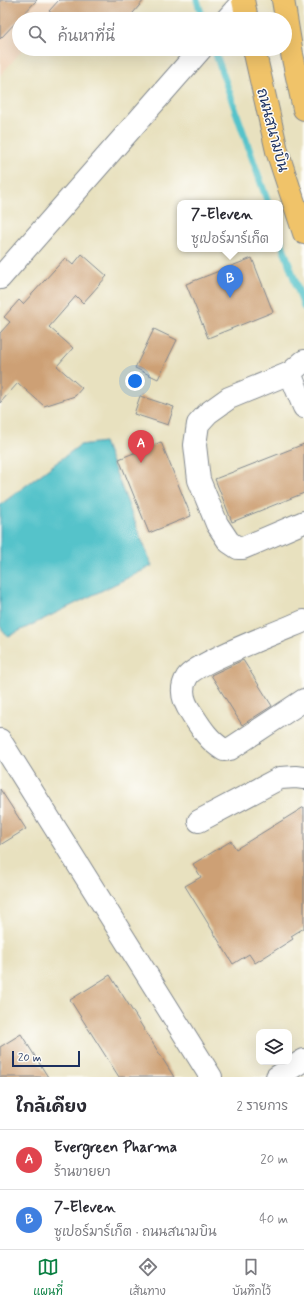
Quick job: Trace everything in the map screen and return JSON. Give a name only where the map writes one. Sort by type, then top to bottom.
[{"type":"main road","points":[[243,0],[246,12]]},
{"type":"main road","points":[[283,0],[286,12]]},
{"type":"main road","points":[[292,32],[298,53],[304,109]]},
{"type":"main road","name":"ถนนสนามบิน","points":[[256,56],[277,151],[304,233]]},
{"type":"street","points":[[233,12],[243,0]]},
{"type":"street","points":[[0,278],[195,56]]},
{"type":"street","points":[[304,407],[297,367],[229,398],[208,413],[198,424],[195,445],[199,480],[216,524],[229,542],[238,548],[243,548],[304,522]]},
{"type":"street","points":[[304,621],[204,664],[187,676],[182,692],[186,705],[204,734],[217,746],[224,750],[230,749],[304,700]]},
{"type":"street","points":[[0,740],[211,1077]]},
{"type":"street","points":[[198,821],[280,778],[304,778]]},
{"type":"street","points":[[277,1077],[304,1060]]},
{"type":"shaded area","points":[[0,0],[65,0],[55,12],[12,12],[12,56],[17,56],[0,76]]},
{"type":"water","points":[[104,442],[152,566],[7,637],[0,626],[0,505],[80,445]]},
{"type":"building","points":[[0,0],[37,0],[26,12],[12,12],[12,26],[0,39]]},
{"type":"building","points":[[59,0],[144,0],[134,12],[49,11]]},
{"type":"building","points":[[82,254],[107,276],[83,303],[76,296],[49,327],[73,348],[57,366],[82,388],[75,396],[44,406],[18,383],[0,403],[0,333],[10,322],[4,317],[19,300],[23,304],[65,258],[73,265]]},
{"type":"building","points":[[252,258],[273,312],[208,338],[186,284]]},
{"type":"building","points":[[154,329],[177,340],[158,379],[135,368]]},
{"type":"building","points":[[140,396],[174,407],[168,425],[134,414]]},
{"type":"building","points":[[161,442],[191,516],[149,533],[119,459]]},
{"type":"building","points":[[304,444],[304,493],[232,522],[215,479]]},
{"type":"building","points":[[243,660],[272,706],[242,725],[211,675]]},
{"type":"building","points":[[0,789],[26,829],[0,845]]},
{"type":"building","points":[[304,807],[304,928],[291,936],[293,939],[255,963],[249,954],[233,964],[185,886],[201,877],[193,864],[231,841],[236,849]]},
{"type":"building","points":[[110,975],[174,1077],[119,1077],[70,1000]]},
{"type":"building","points":[[21,1034],[48,1077],[0,1077],[0,1047]]},
{"type":"waterway","points":[[197,0],[201,12]]},
{"type":"waterway","points":[[216,56],[267,200]]},
{"type":"waterway","points":[[283,247],[304,307]]},
{"type":"place","name":"7-Eleven","points":[[230,298]]},
{"type":"place","name":"Evergreen Pharma","points":[[141,463]]}]
